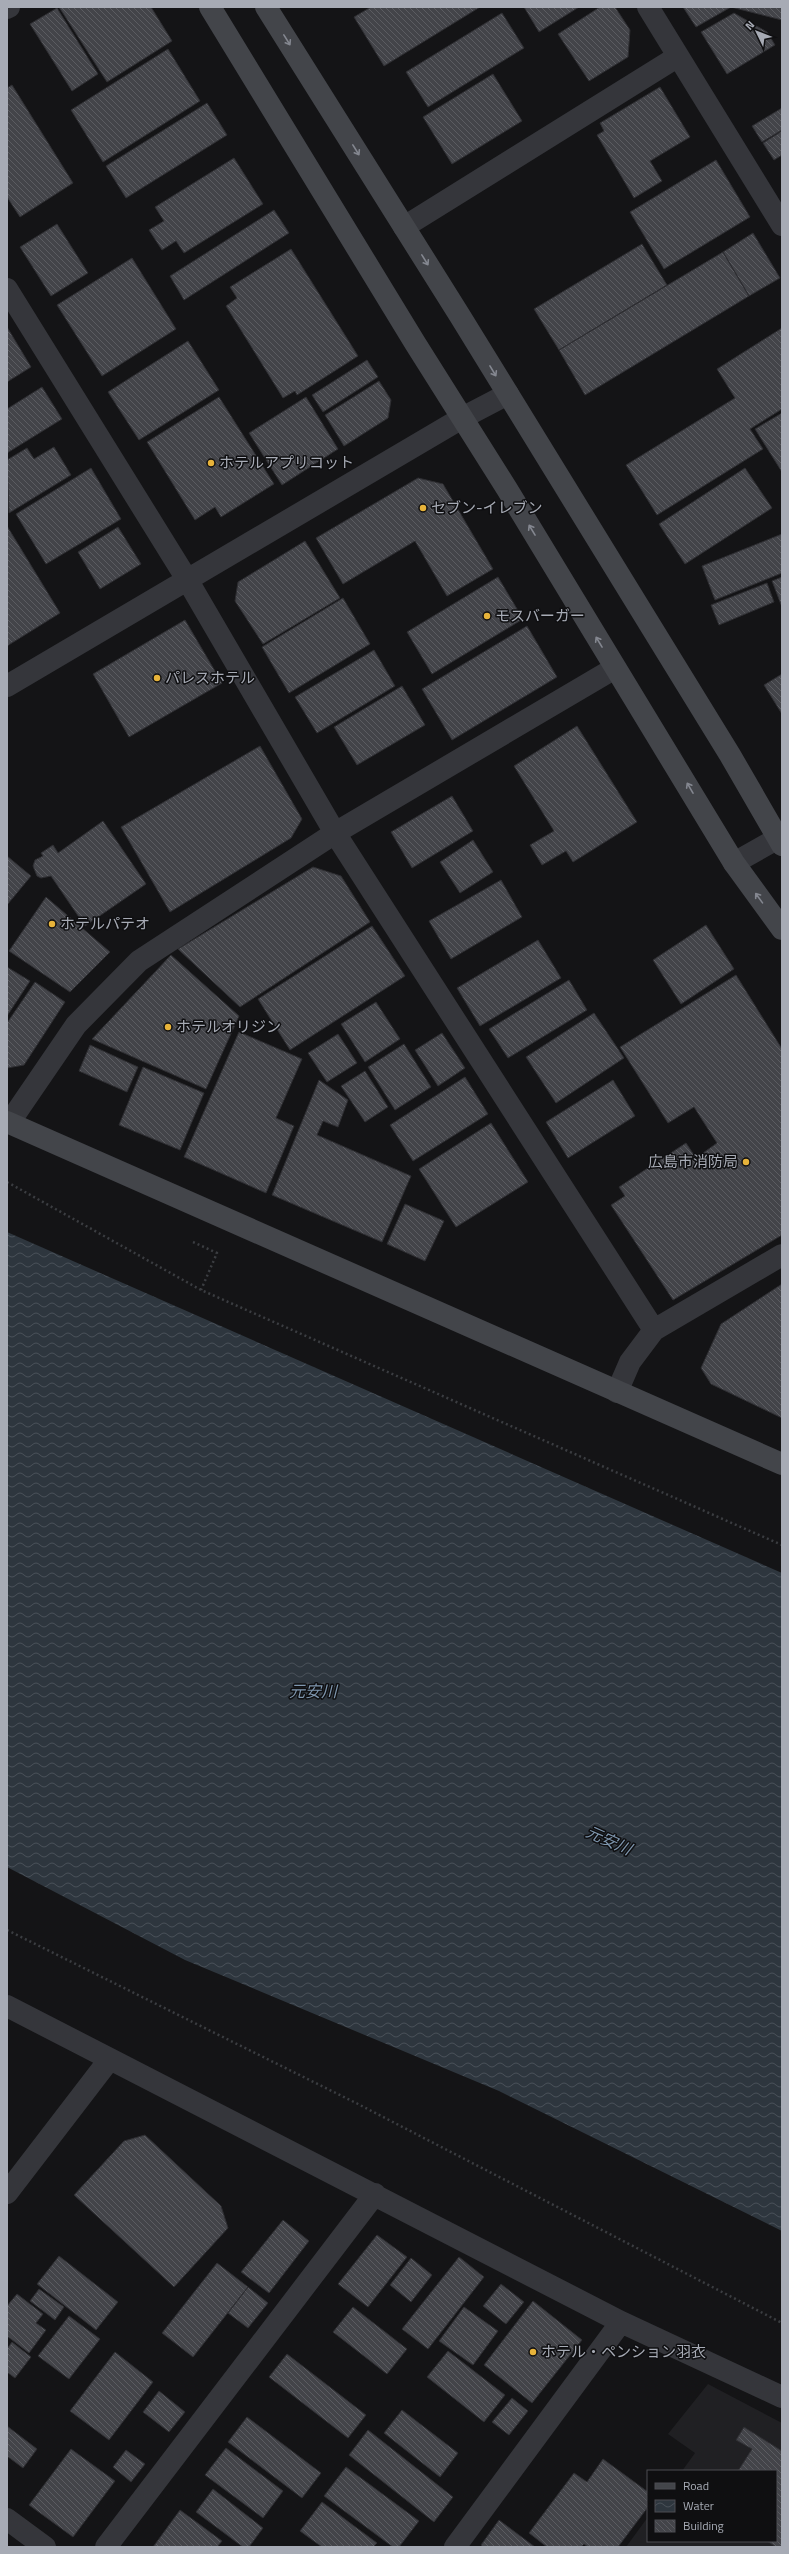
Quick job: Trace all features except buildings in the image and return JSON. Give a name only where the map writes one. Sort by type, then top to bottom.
[{"type":"street","points":[[210,7],[614,668],[686,782],[734,863],[782,930]]},
{"type":"street","points":[[266,7],[508,394],[730,755],[780,840],[734,863]]},
{"type":"street","points":[[648,7],[677,57],[782,225]]},
{"type":"street","points":[[404,226],[677,57]]},
{"type":"street","points":[[7,289],[188,581],[335,833],[654,1330]]},
{"type":"street","points":[[7,686],[188,581],[462,418],[508,394]]},
{"type":"street","points":[[614,668],[335,833],[139,961],[76,1025],[8,1123],[782,1464]]},
{"type":"street","points":[[617,1392],[630,1362],[654,1330],[782,1255]]},
{"type":"street","points":[[7,2006],[109,2060],[375,2194],[621,2322],[782,2397]]},
{"type":"street","points":[[7,2193],[109,2060]]},
{"type":"street","points":[[106,2547],[375,2194]]},
{"type":"street","points":[[455,2547],[621,2322]]},
{"type":"street","points":[[7,2519],[45,2547]]},
{"type":"path","points":[[7,1182],[201,1290],[782,1545]]},
{"type":"path","points":[[188,1240],[217,1253],[201,1290]]},
{"type":"path","points":[[7,1930],[358,2104],[782,2323]]},
{"type":"shaded area","points":[[708,2384],[782,2423],[782,2547],[626,2547],[647,2518],[647,2542],[777,2542],[777,2470],[683,2470],[695,2453],[668,2434]]},
{"type":"water","name":"元安川","points":[[7,1232],[782,1573],[782,2231],[499,2091],[185,1960],[7,1867]]},
{"type":"place","name":"ホテルアプリコット","points":[[211,463]]},
{"type":"place","name":"セブン-イレブン","points":[[423,508]]},
{"type":"place","name":"モスバーガー","points":[[487,616]]},
{"type":"place","name":"パレスホテル","points":[[157,678]]},
{"type":"place","name":"ホテルパテオ","points":[[52,924]]},
{"type":"place","name":"ホテルオリジン","points":[[168,1027]]},
{"type":"place","name":"広島市消防局","points":[[746,1162]]},
{"type":"place","name":"ホテル・ペンション羽衣","points":[[533,2352]]}]
